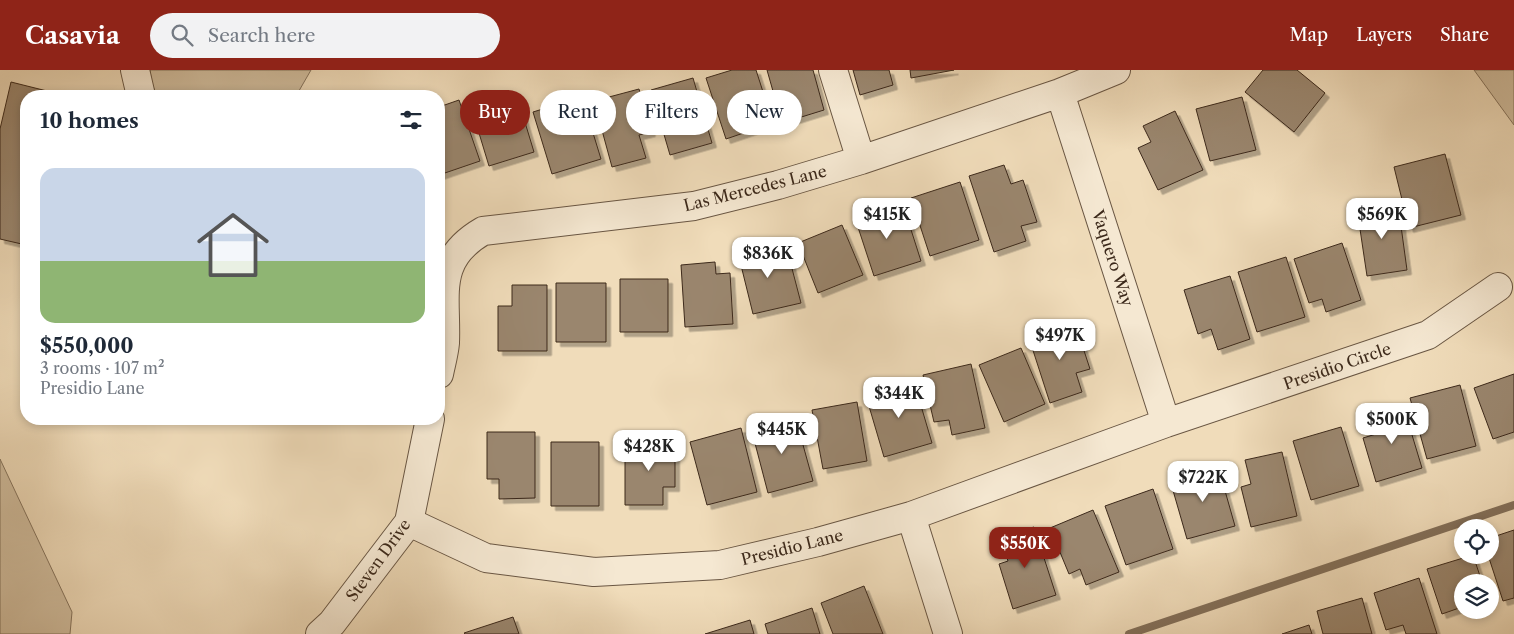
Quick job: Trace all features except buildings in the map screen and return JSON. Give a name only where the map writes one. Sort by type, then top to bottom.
[{"type":"street","points":[[135,70],[140,90]]},
{"type":"street","points":[[834,70],[861,160]]},
{"type":"street","name":"Las Mercedes Lane","points":[[445,292],[451,260],[466,241],[483,231],[694,206],[778,185],[861,160],[1060,93],[1116,70]]},
{"type":"street","name":"Vaquero Way","points":[[1060,93],[1166,423]]},
{"type":"street","name":"Presidio Circle","points":[[1166,423],[1428,335],[1498,287]]},
{"type":"street","name":"Presidio Lane","points":[[409,522],[486,558],[594,572],[720,565],[818,542],[911,516],[1166,423]]},
{"type":"street","name":"Steven Drive","points":[[320,634],[332,623],[409,522],[429,425]]},
{"type":"street","points":[[911,516],[948,634]]},
{"type":"shaded area","points":[[150,70],[311,70],[299,90],[155,90],[152,85]]},
{"type":"shaded area","points":[[1474,70],[1514,70],[1514,125]]},
{"type":"shaded area","points":[[0,459],[72,612],[70,634],[0,634]]},
{"type":"waterway","points":[[1129,634],[1514,505]]}]
